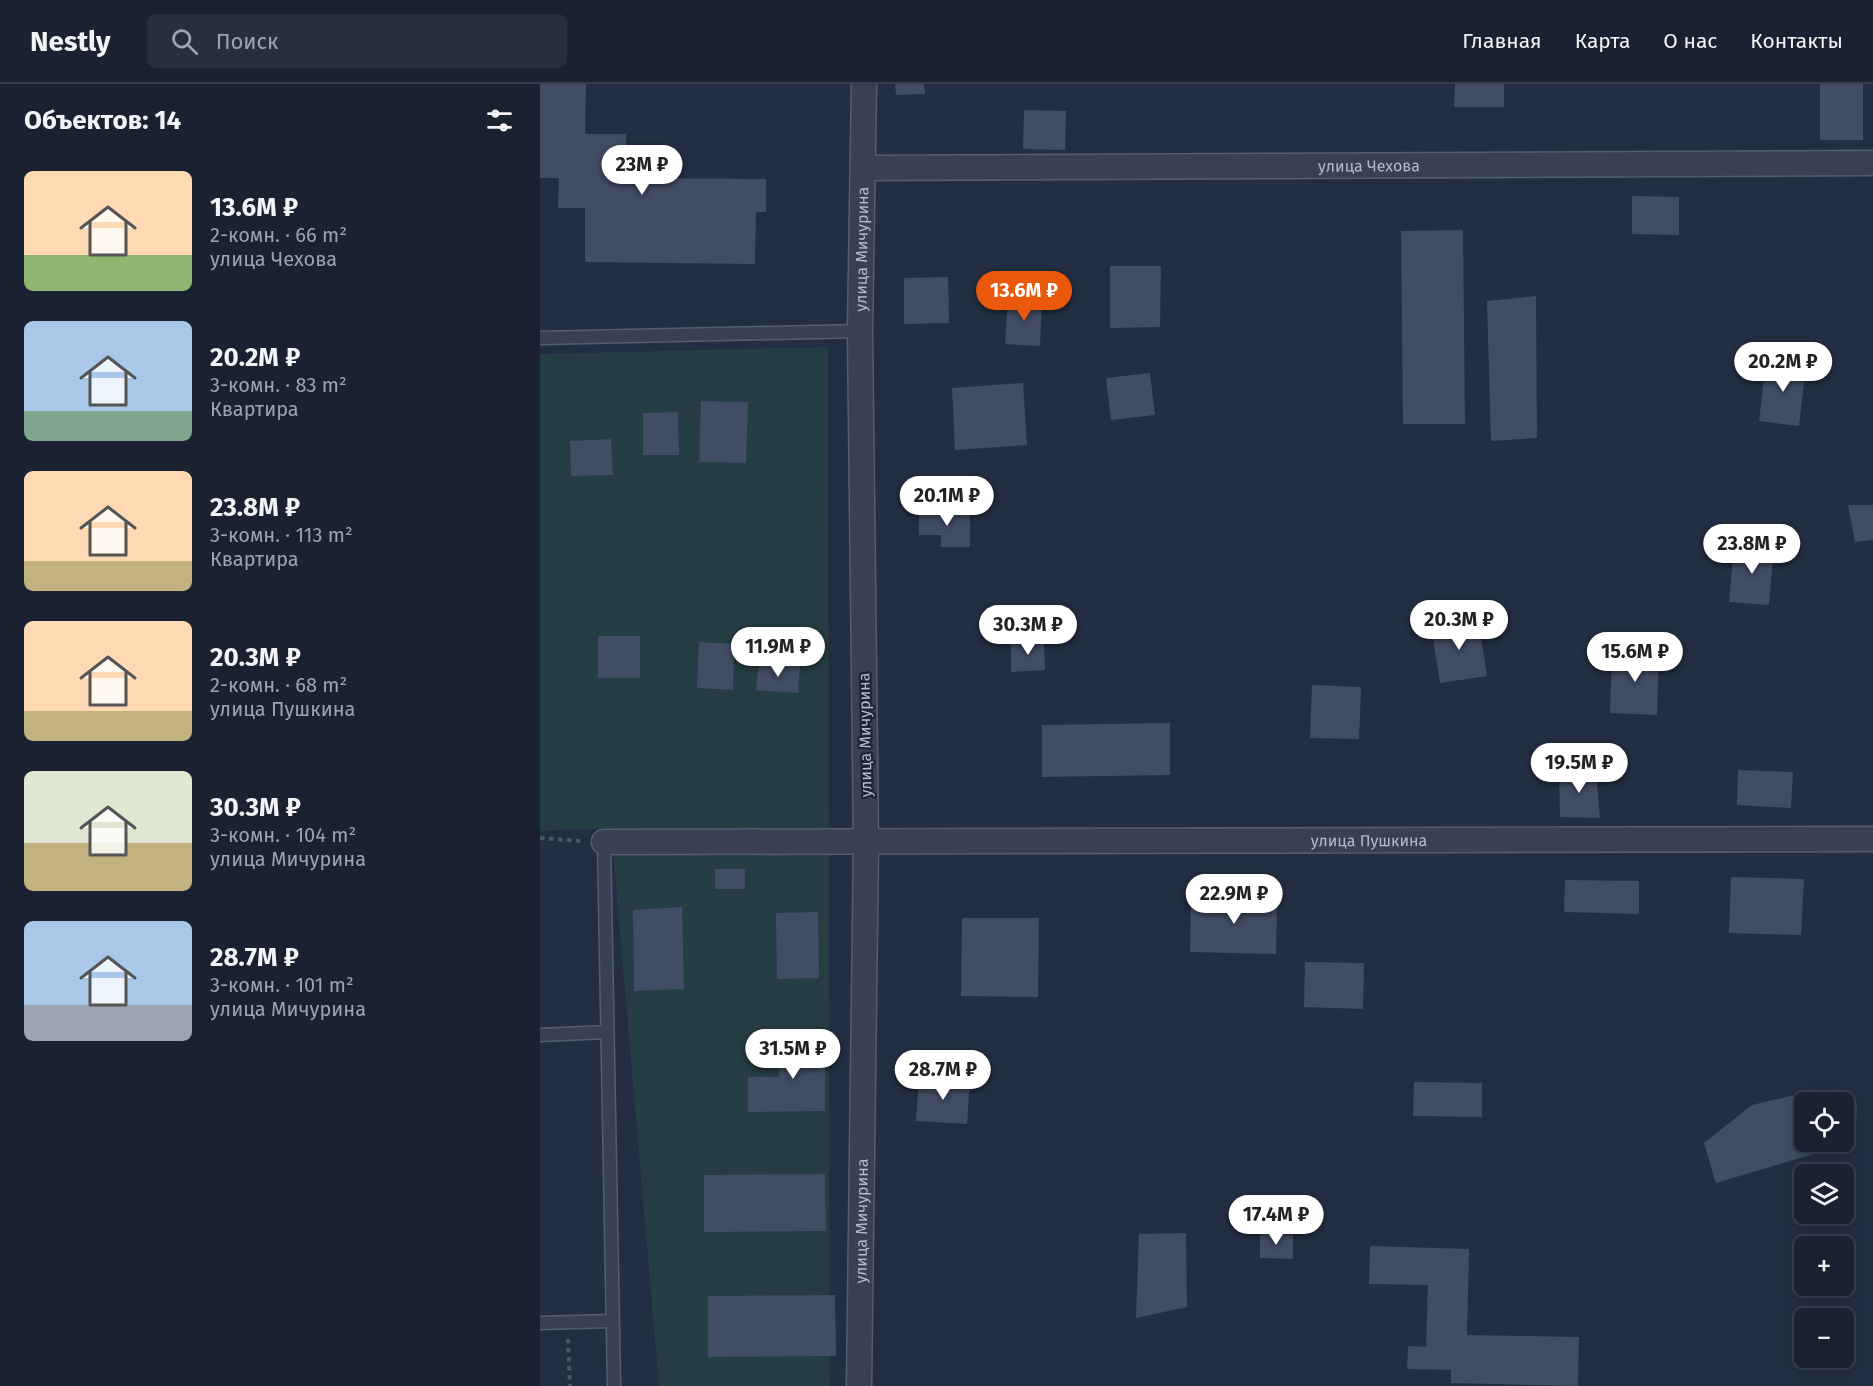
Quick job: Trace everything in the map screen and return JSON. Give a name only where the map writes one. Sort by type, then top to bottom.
[{"type":"street","name":"улица Мичурина","points":[[860,1386],[866,843],[860,331],[864,84]]},
{"type":"street","name":"улица Чехова","points":[[863,168],[1873,163]]},
{"type":"street","name":"улица Пушкина","points":[[604,842],[1873,839]]},
{"type":"lane","points":[[540,338],[860,331]]},
{"type":"lane","points":[[604,842],[614,1386]]},
{"type":"lane","points":[[540,1035],[607,1032]]},
{"type":"lane","points":[[540,1323],[612,1321]]},
{"type":"path","points":[[540,838],[604,842]]},
{"type":"path","points":[[567,1322],[570,1386]]},
{"type":"green space","points":[[828,347],[830,1386],[659,1386],[611,828],[540,831],[540,354]]},
{"type":"building","points":[[540,84],[586,84],[585,134],[626,134],[626,178],[766,179],[766,212],[756,212],[755,264],[585,262],[585,208],[558,208],[559,178],[540,178]]},
{"type":"building","points":[[895,84],[924,84],[925,94],[896,95]]},
{"type":"building","points":[[1455,84],[1504,84],[1504,107],[1454,107]]},
{"type":"building","points":[[1820,84],[1863,84],[1863,140],[1820,140]]},
{"type":"building","points":[[1024,110],[1066,111],[1065,150],[1023,149]]},
{"type":"building","points":[[1632,196],[1679,197],[1679,235],[1632,234]]},
{"type":"building","points":[[1463,230],[1465,424],[1403,424],[1401,231]]},
{"type":"building","points":[[1110,266],[1161,266],[1160,327],[1110,328]]},
{"type":"building","points":[[948,277],[949,323],[904,324],[904,278]]},
{"type":"building","points":[[1536,296],[1537,438],[1491,441],[1487,301]]},
{"type":"building","points":[[1008,297],[1042,299],[1040,346],[1005,344]]},
{"type":"building","points":[[1766,361],[1806,365],[1799,426],[1759,421]]},
{"type":"building","points":[[1150,373],[1155,415],[1111,420],[1106,378]]},
{"type":"building","points":[[1023,383],[1027,445],[955,450],[952,388]]},
{"type":"building","points":[[701,401],[748,402],[746,463],[699,462]]},
{"type":"building","points":[[678,412],[679,455],[643,455],[643,413]]},
{"type":"building","points":[[611,439],[613,475],[571,476],[570,441]]},
{"type":"building","points":[[1848,505],[1873,505],[1873,540],[1855,542]]},
{"type":"building","points":[[919,511],[970,511],[970,547],[941,547],[941,535],[919,535]]},
{"type":"building","points":[[1734,544],[1774,547],[1769,605],[1729,602]]},
{"type":"building","points":[[1478,618],[1487,676],[1440,683],[1431,625]]},
{"type":"building","points":[[598,636],[640,636],[640,678],[598,678]]},
{"type":"building","points":[[1044,639],[1045,670],[1011,672],[1011,641]]},
{"type":"building","points":[[699,642],[734,644],[733,690],[697,688]]},
{"type":"building","points":[[1612,652],[1659,653],[1657,715],[1610,713]]},
{"type":"building","points":[[759,662],[800,666],[798,693],[756,690]]},
{"type":"building","points":[[1312,685],[1361,687],[1359,739],[1310,738]]},
{"type":"building","points":[[1170,723],[1170,775],[1042,777],[1042,725]]},
{"type":"building","points":[[1596,770],[1600,818],[1560,817],[1559,771]]},
{"type":"building","points":[[1738,770],[1793,772],[1791,808],[1737,805]]},
{"type":"building","points":[[715,869],[745,869],[745,889],[715,889]]},
{"type":"building","points":[[1731,877],[1804,879],[1801,935],[1729,933]]},
{"type":"building","points":[[1565,880],[1639,881],[1639,914],[1564,912]]},
{"type":"building","points":[[1191,896],[1277,897],[1276,954],[1190,952]]},
{"type":"building","points":[[682,907],[684,989],[634,991],[633,910]]},
{"type":"building","points":[[818,912],[819,978],[777,979],[776,913]]},
{"type":"building","points":[[962,918],[1039,918],[1038,997],[961,996]]},
{"type":"building","points":[[1305,962],[1364,963],[1363,1009],[1304,1007]]},
{"type":"building","points":[[826,1038],[825,1111],[748,1112],[748,1077],[779,1077],[781,1039]]},
{"type":"building","points":[[919,1078],[970,1082],[967,1124],[916,1121]]},
{"type":"building","points":[[1414,1082],[1482,1083],[1482,1117],[1413,1116]]},
{"type":"building","points":[[1794,1095],[1794,1152],[1820,1152],[1716,1183],[1704,1143],[1752,1105]]},
{"type":"building","points":[[1854,1102],[1857,1103],[1854,1147]]},
{"type":"building","points":[[825,1174],[826,1231],[704,1232],[704,1175]]},
{"type":"building","points":[[1186,1233],[1187,1307],[1136,1318],[1139,1234]]},
{"type":"building","points":[[1260,1234],[1293,1235],[1293,1259],[1260,1258]]},
{"type":"building","points":[[1370,1246],[1469,1249],[1467,1335],[1579,1337],[1578,1386],[1451,1383],[1451,1370],[1407,1369],[1408,1346],[1426,1347],[1428,1285],[1369,1284]]},
{"type":"building","points":[[835,1295],[836,1356],[708,1357],[708,1296]]}]
